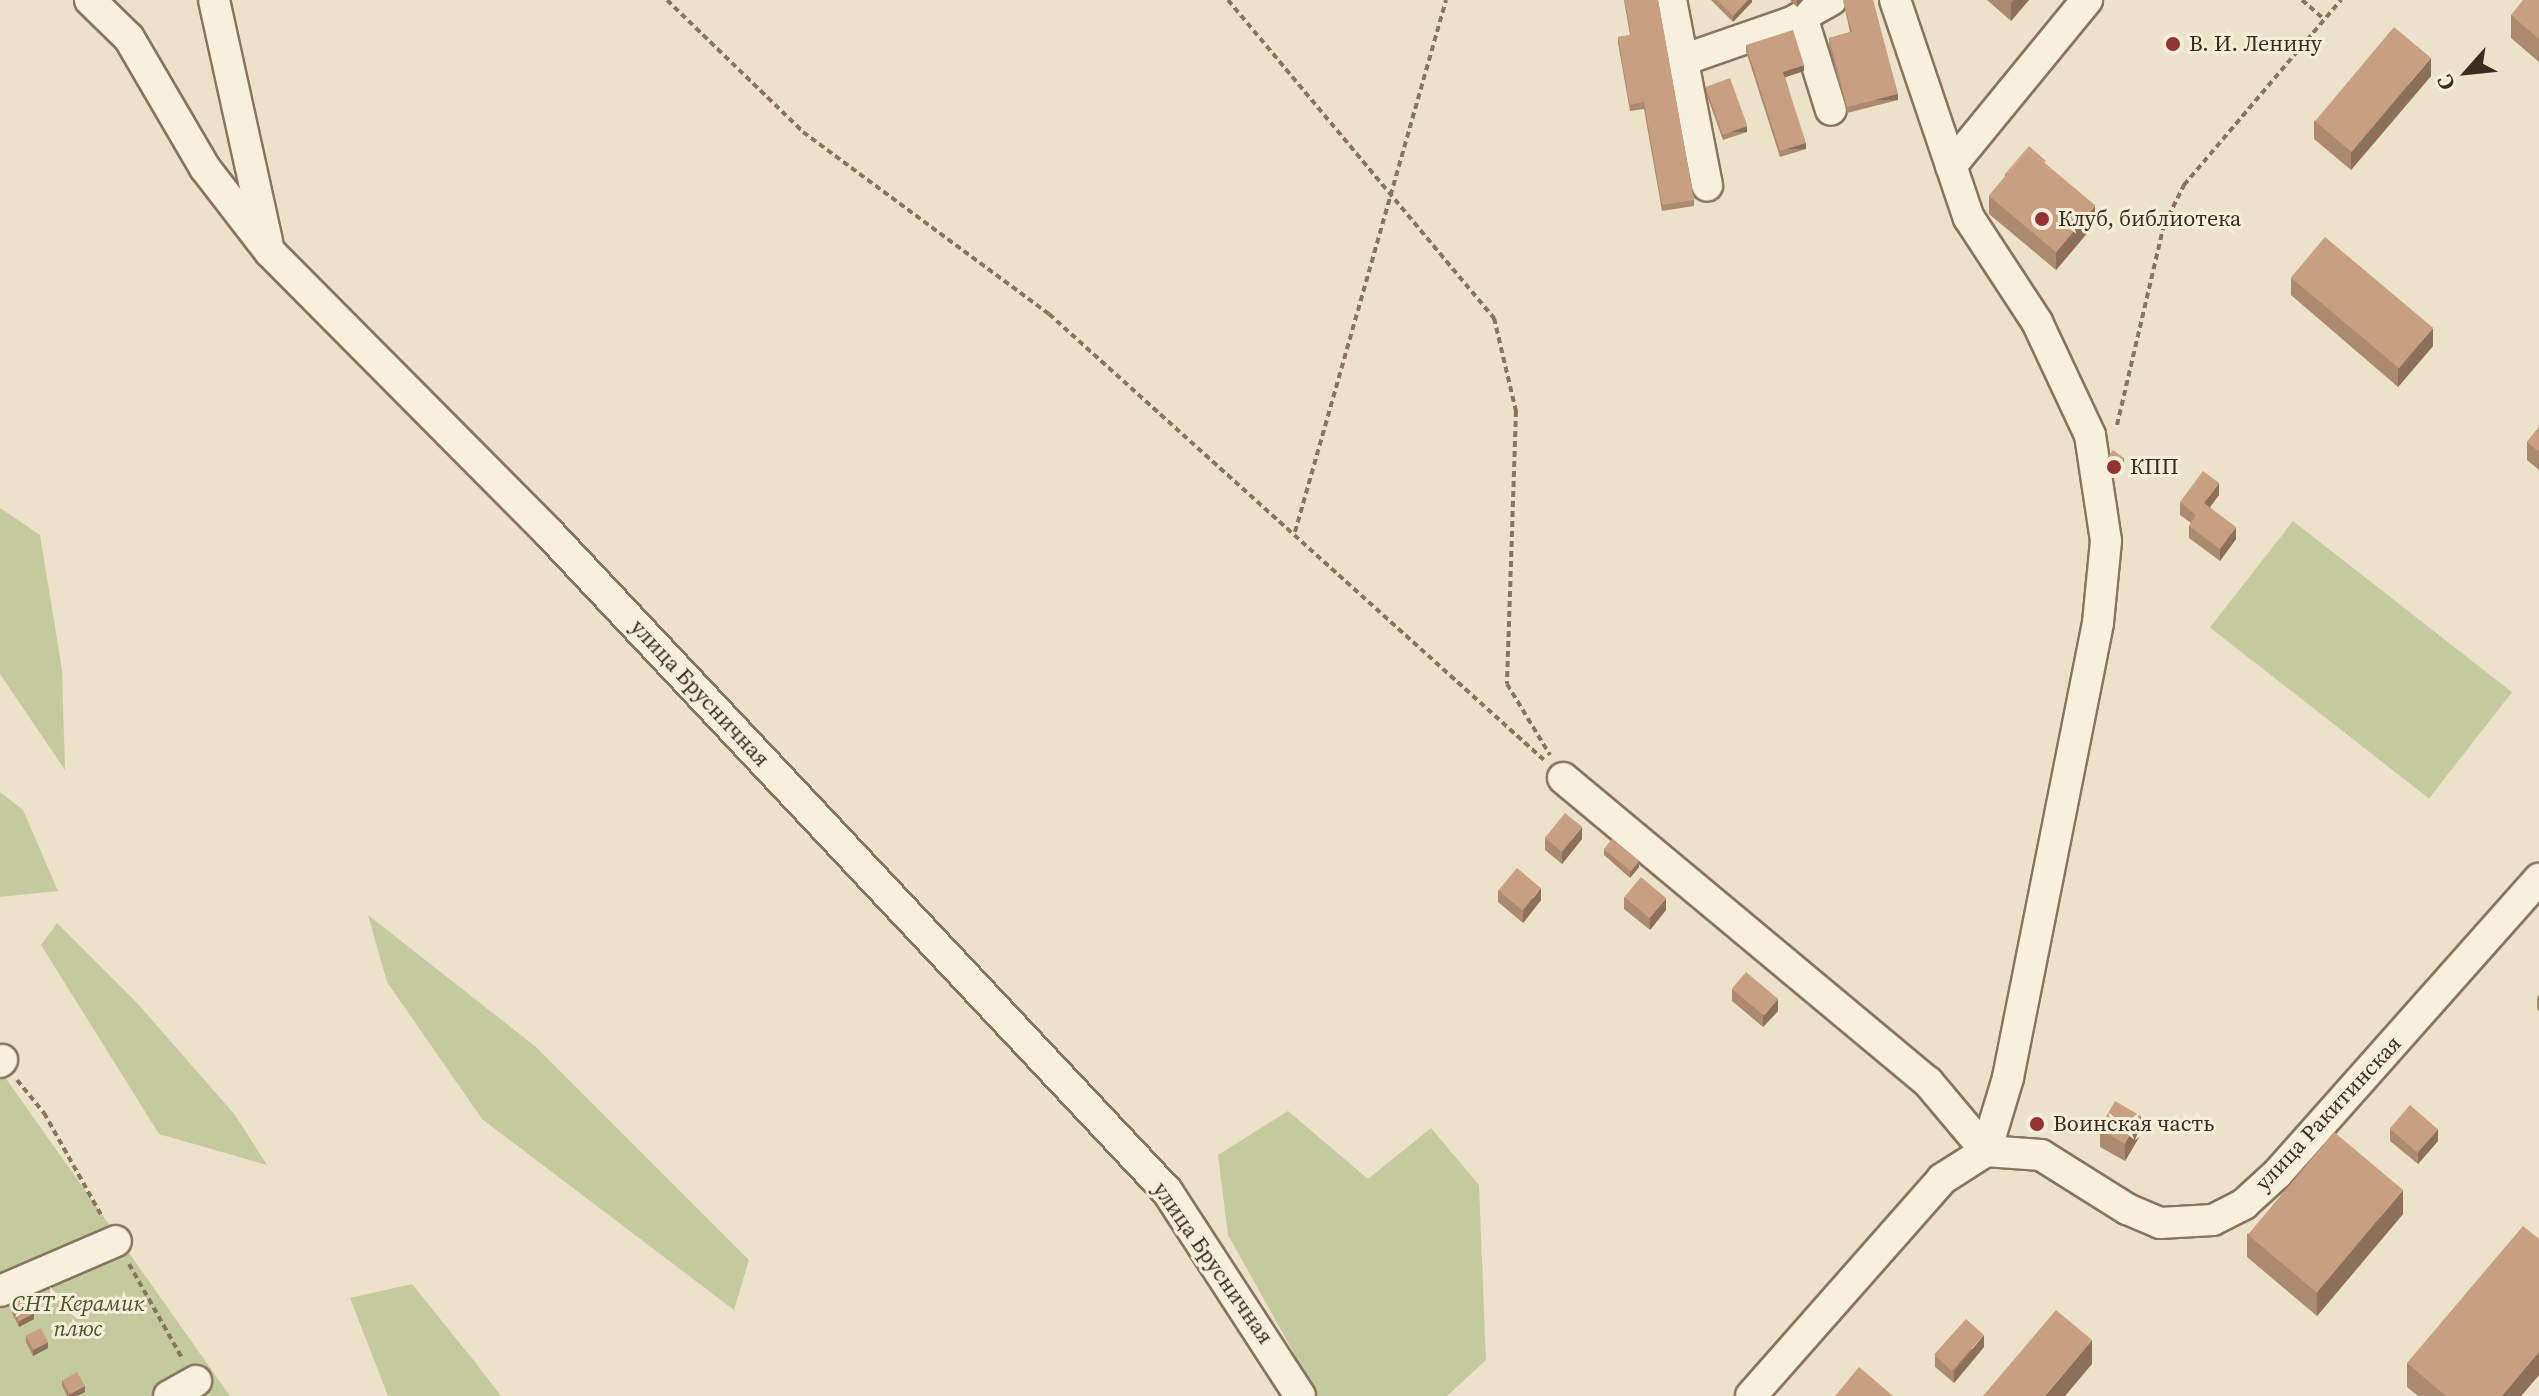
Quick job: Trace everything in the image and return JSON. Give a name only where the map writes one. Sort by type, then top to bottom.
[{"type":"street","name":"улица Брусничная","points":[[90,0],[129,38],[205,168],[270,252],[549,533],[1167,1191],[1251,1313],[1300,1396]]},
{"type":"street","points":[[214,0],[270,252]]},
{"type":"street","points":[[1671,0],[1707,186]]},
{"type":"street","points":[[1769,0],[1797,20],[1831,110]]},
{"type":"street","points":[[1683,60],[1797,20],[1831,0]]},
{"type":"street","points":[[1751,1396],[1942,1179],[1986,1151],[2008,1078],[2098,623],[2106,541],[2090,435],[2037,322],[1969,218],[1895,0]]},
{"type":"street","points":[[1951,166],[2087,0]]},
{"type":"street","points":[[1563,778],[1928,1082],[1986,1151]]},
{"type":"street","name":"улица Ракитинская","points":[[1986,1151],[2041,1155],[2127,1209],[2160,1223],[2213,1220],[2244,1204],[2277,1174],[2539,879]]},
{"type":"street","points":[[0,1291],[116,1241]]},
{"type":"street","points":[[169,1396],[196,1381]]},
{"type":"path","points":[[667,0],[803,132],[1049,314],[1563,778]]},
{"type":"path","points":[[1228,0],[1392,191],[1494,318],[1516,411],[1507,684],[1563,778]]},
{"type":"path","points":[[1295,533],[1446,0]]},
{"type":"path","points":[[2302,0],[2324,19]]},
{"type":"path","points":[[2114,434],[2164,225],[2177,199],[2341,0]]},
{"type":"green space","points":[[0,508],[40,535],[62,670],[65,770],[0,674]]},
{"type":"green space","points":[[2293,521],[2512,692],[2429,799],[2210,627]]},
{"type":"green space","points":[[0,792],[23,810],[58,891],[0,897]]},
{"type":"green space","points":[[368,915],[536,1047],[749,1260],[734,1310],[482,1119],[387,982]]},
{"type":"green space","points":[[57,923],[138,1004],[235,1115],[267,1165],[159,1134],[41,945]]},
{"type":"green space","name":"СНТ Керамик плюс","points":[[0,1070],[230,1396],[0,1396]]},
{"type":"green space","points":[[1288,1111],[1368,1179],[1431,1128],[1479,1185],[1486,1360],[1447,1396],[1318,1396],[1228,1235],[1218,1155]]},
{"type":"green space","points":[[412,1284],[501,1396],[388,1396],[350,1298]]},
{"type":"building","points":[[1625,0],[1658,0],[1694,200],[1662,205],[1644,102],[1630,105],[1618,37],[1631,35]]},
{"type":"building","points":[[1717,0],[1748,0],[1733,16]]},
{"type":"building","points":[[1843,0],[1873,0],[1898,94],[1847,107],[1829,38],[1852,32]]},
{"type":"building","points":[[2523,0],[2539,0],[2539,39],[2511,15]]},
{"type":"building","points":[[2394,27],[2431,58],[2352,152],[2315,121]]},
{"type":"building","points":[[1793,30],[1804,65],[1783,72],[1806,143],[1780,151],[1746,45]]},
{"type":"building","points":[[1730,78],[1747,126],[1723,135],[1706,87]]},
{"type":"building","points":[[2029,146],[2046,161],[2044,163],[2028,149],[2006,175],[2005,174]]},
{"type":"building","name":"Клуб, библиотека","points":[[2028,149],[2095,206],[2056,252],[1989,196]]},
{"type":"building","points":[[2325,237],[2433,328],[2399,368],[2291,278]]},
{"type":"building","points":[[2539,427],[2539,452],[2527,442]]},
{"type":"building","points":[[2113,450],[2124,458],[2115,471],[2104,463]]},
{"type":"building","points":[[2203,471],[2219,483],[2204,503],[2236,527],[2220,549],[2189,526],[2196,515],[2180,502]]},
{"type":"building","points":[[1565,813],[1582,827],[1562,852],[1545,838]]},
{"type":"building","points":[[1612,839],[1639,861],[1631,871],[1604,849]]},
{"type":"building","points":[[1517,868],[1541,888],[1522,910],[1498,890]]},
{"type":"building","points":[[1641,877],[1666,898],[1650,918],[1624,897]]},
{"type":"building","points":[[1746,972],[1778,999],[1764,1016],[1732,989]]},
{"type":"building","points":[[2115,1101],[2141,1116],[2125,1144],[2099,1129]]},
{"type":"building","points":[[2410,1105],[2438,1129],[2418,1153],[2390,1128]]},
{"type":"building","points":[[2334,1132],[2403,1190],[2317,1293],[2248,1235]]},
{"type":"building","points":[[2523,1226],[2539,1239],[2539,1352],[2502,1396],[2446,1396],[2407,1363]]},
{"type":"building","points":[[27,1299],[34,1313],[19,1321],[12,1307]]},
{"type":"building","points":[[2056,1310],[2092,1340],[2045,1396],[1983,1396]]},
{"type":"building","points":[[1966,1319],[1984,1335],[1952,1371],[1934,1355]]},
{"type":"building","points":[[41,1328],[48,1342],[33,1350],[26,1336]]},
{"type":"building","points":[[1859,1367],[1893,1396],[1835,1396]]},
{"type":"building","points":[[77,1372],[85,1386],[70,1394],[62,1380]]},
{"type":"place","name":"В. И. Ленину","points":[[2173,44]]},
{"type":"place","name":"Клуб, библиотека","points":[[2042,219]]},
{"type":"place","name":"КПП","points":[[2114,467]]},
{"type":"place","name":"Воинская часть","points":[[2037,1124]]}]
